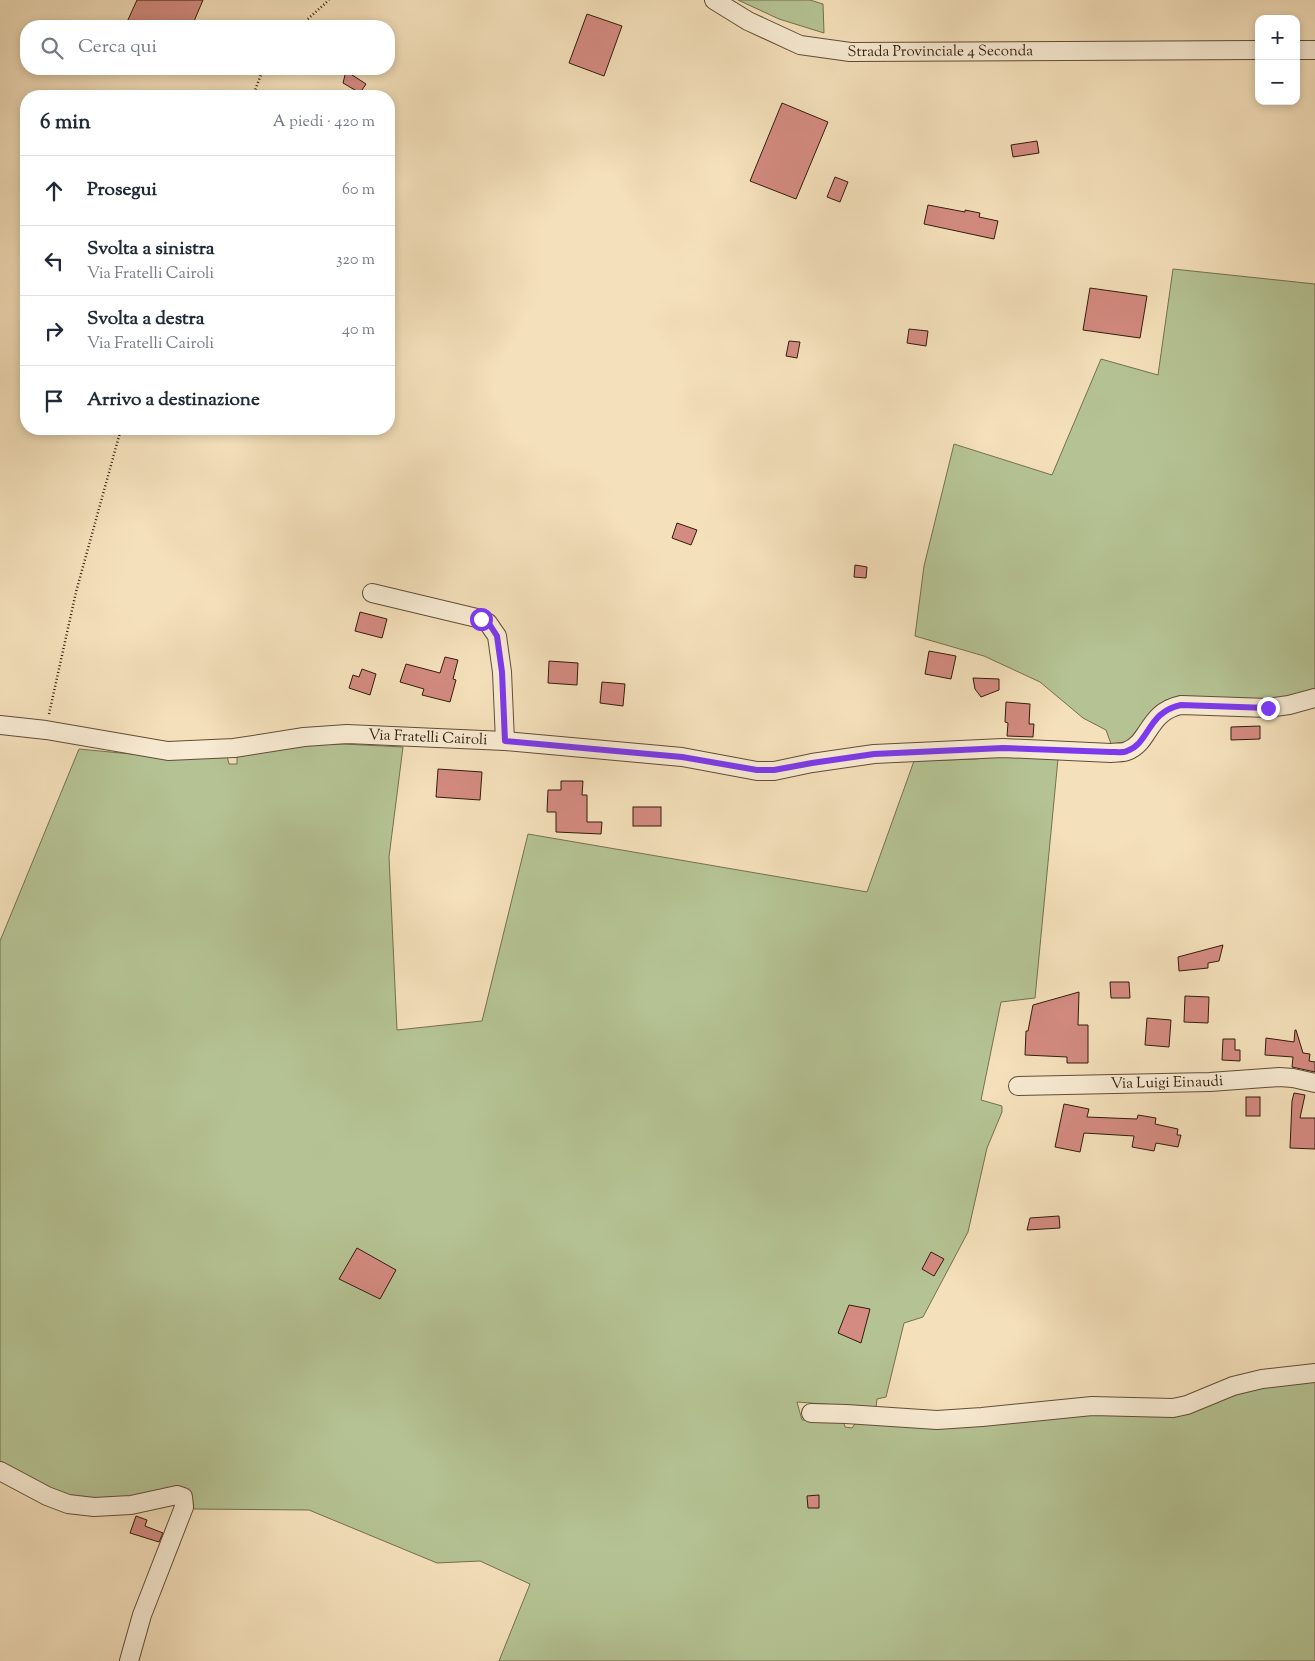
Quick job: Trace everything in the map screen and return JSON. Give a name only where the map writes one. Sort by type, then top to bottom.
[{"type":"street","name":"Strada Provinciale 4 Seconda","points":[[714,0],[748,22],[800,45],[850,52],[1255,50]]},
{"type":"street","points":[[1300,50],[1315,50]]},
{"type":"street","points":[[372,592],[488,622],[497,636],[501,663],[505,741]]},
{"type":"street","name":"Via Fratelli Cairoli","points":[[0,725],[46,730],[168,751],[234,748],[304,737],[347,734],[505,741],[682,757],[757,770],[774,770],[874,754],[1003,748],[1126,752],[1137,746],[1153,722],[1171,707],[1181,705],[1268,708],[1315,698]]},
{"type":"street","name":"Via Luigi Einaudi","points":[[1018,1086],[1210,1082],[1278,1077],[1315,1083]]},
{"type":"street","points":[[811,1413],[937,1420],[1092,1406],[1173,1408],[1187,1405],[1233,1386],[1315,1373]]},
{"type":"street","points":[[0,1471],[47,1496],[68,1504],[94,1507],[131,1506],[176,1495],[183,1497],[184,1507],[142,1615],[129,1661]]},
{"type":"path","points":[[307,20],[329,0]]},
{"type":"path","points":[[255,90],[262,75]]},
{"type":"path","points":[[46,730],[76,592],[119,435]]},
{"type":"green space","points":[[738,0],[810,0],[823,4],[824,33],[779,19]]},
{"type":"green space","points":[[1173,269],[1315,284],[1315,690],[1274,700],[1179,696],[1166,700],[1155,707],[1125,742],[1111,744],[1106,730],[1083,718],[1040,682],[984,656],[915,636],[924,566],[954,444],[1052,475],[1101,359],[1158,375]]},
{"type":"green space","points":[[343,744],[403,747],[389,857],[397,1030],[482,1021],[528,834],[867,892],[914,761],[976,759],[1024,753],[1058,759],[1035,998],[1001,1002],[981,1100],[1002,1106],[1002,1112],[987,1148],[968,1232],[923,1317],[904,1323],[886,1397],[877,1399],[876,1408],[797,1402],[802,1420],[843,1420],[845,1427],[852,1428],[858,1420],[1090,1412],[1315,1379],[1315,1661],[499,1661],[530,1584],[480,1561],[437,1563],[309,1510],[194,1509],[191,1494],[180,1489],[129,1500],[71,1498],[0,1465],[0,941],[79,749],[183,759],[227,756],[229,764],[237,764],[237,757],[300,745]]},
{"type":"building","points":[[137,0],[203,0],[195,20],[128,20]]},
{"type":"building","points":[[587,14],[622,26],[604,76],[569,63]]},
{"type":"building","points":[[345,75],[352,75],[366,84],[362,90],[355,90],[343,83]]},
{"type":"building","points":[[782,103],[828,122],[796,199],[750,181]]},
{"type":"building","points":[[1037,141],[1039,153],[1013,157],[1011,145]]},
{"type":"building","points":[[835,177],[848,182],[840,202],[827,197]]},
{"type":"building","points":[[928,205],[980,213],[979,217],[998,221],[994,239],[924,224]]},
{"type":"building","points":[[1090,288],[1147,296],[1140,338],[1083,330]]},
{"type":"building","points":[[909,329],[928,331],[926,346],[907,343]]},
{"type":"building","points":[[789,341],[800,342],[797,358],[786,356]]},
{"type":"building","points":[[677,523],[697,530],[691,545],[672,538]]},
{"type":"building","points":[[855,565],[867,567],[866,578],[854,577]]},
{"type":"building","points":[[360,612],[387,619],[382,638],[355,631]]},
{"type":"building","points":[[929,651],[956,656],[951,679],[925,674]]},
{"type":"building","points":[[445,657],[458,660],[453,679],[456,680],[450,702],[422,695],[424,689],[400,682],[406,664],[440,673]]},
{"type":"building","points":[[549,661],[578,663],[577,685],[548,683]]},
{"type":"building","points":[[362,669],[376,674],[370,695],[349,688],[353,675],[359,677]]},
{"type":"building","points":[[973,678],[999,679],[999,690],[981,697],[975,689]]},
{"type":"building","points":[[602,682],[625,684],[623,706],[600,703]]},
{"type":"building","points":[[1006,702],[1030,704],[1029,724],[1034,724],[1033,737],[1007,736],[1008,723],[1005,722]]},
{"type":"building","points":[[1260,726],[1260,739],[1231,740],[1231,727]]},
{"type":"building","points":[[438,769],[482,772],[480,800],[436,797]]},
{"type":"building","points":[[561,781],[583,781],[582,795],[587,795],[587,822],[602,822],[601,834],[556,832],[556,812],[547,812],[548,790],[561,790]]},
{"type":"building","points":[[633,807],[661,807],[661,826],[633,826]]},
{"type":"building","points":[[1223,945],[1219,961],[1208,963],[1208,968],[1179,971],[1178,957]]},
{"type":"building","points":[[1110,982],[1129,982],[1130,998],[1111,998]]},
{"type":"building","points":[[1079,992],[1078,1025],[1088,1025],[1088,1063],[1067,1063],[1067,1057],[1025,1055],[1026,1031],[1028,1031],[1033,1005]]},
{"type":"building","points":[[1185,996],[1209,997],[1208,1023],[1184,1022]]},
{"type":"building","points":[[1147,1018],[1171,1020],[1169,1047],[1145,1045]]},
{"type":"building","points":[[1295,1030],[1303,1053],[1310,1054],[1309,1061],[1315,1062],[1315,1072],[1292,1067],[1293,1057],[1265,1055],[1266,1038],[1294,1042]]},
{"type":"building","points":[[1223,1039],[1235,1039],[1235,1050],[1240,1050],[1240,1061],[1222,1060]]},
{"type":"building","points":[[1294,1093],[1305,1095],[1300,1118],[1315,1118],[1315,1149],[1290,1148]]},
{"type":"building","points":[[1246,1097],[1260,1097],[1260,1116],[1246,1116]]},
{"type":"building","points":[[1064,1104],[1089,1109],[1087,1117],[1137,1119],[1138,1115],[1156,1118],[1155,1124],[1178,1129],[1177,1135],[1181,1135],[1178,1147],[1156,1143],[1154,1151],[1132,1147],[1134,1136],[1084,1133],[1080,1152],[1055,1147]]},
{"type":"building","points":[[1059,1216],[1060,1228],[1027,1230],[1030,1218]]},
{"type":"building","points":[[357,1248],[396,1270],[380,1299],[339,1279]]},
{"type":"building","points":[[931,1252],[944,1259],[934,1276],[922,1269]]},
{"type":"building","points":[[849,1305],[870,1309],[861,1343],[838,1333]]},
{"type":"building","points":[[819,1495],[819,1508],[808,1508],[807,1496]]},
{"type":"building","points":[[136,1516],[147,1520],[145,1526],[163,1533],[159,1542],[130,1533]]},
{"type":"route","points":[[481,619],[488,622],[497,636],[502,672],[505,741],[682,757],[757,770],[790,768],[874,754],[1003,748],[1126,752],[1137,746],[1153,722],[1171,707],[1181,705],[1268,708]]}]
